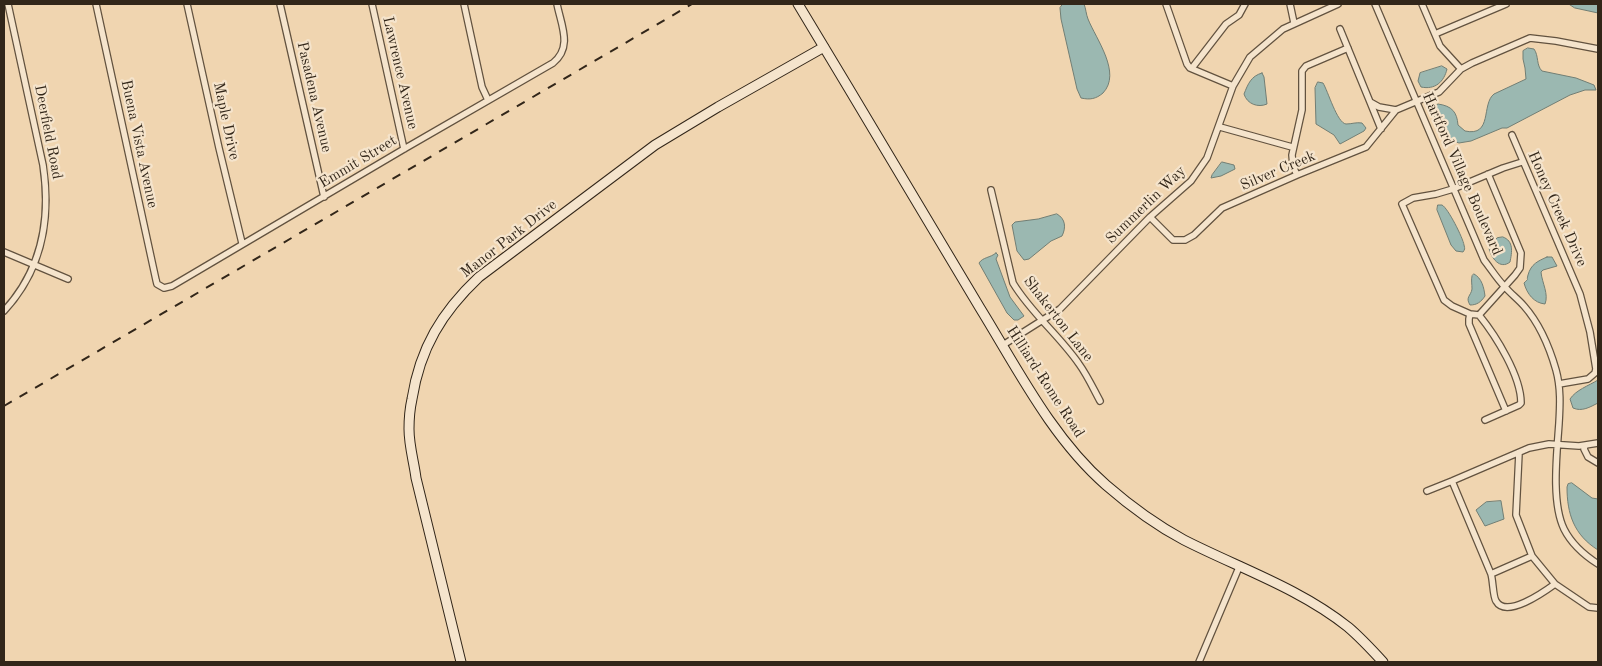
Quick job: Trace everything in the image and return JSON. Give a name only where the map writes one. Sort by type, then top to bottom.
[{"type":"main road","name":"Hilliard-Rome Road","points":[[798,4],[943,248],[1049,420],[1077,455],[1106,484],[1140,512],[1174,534],[1304,598],[1346,626],[1362,639],[1383,662]]},
{"type":"main road","name":"Manor Park Drive","points":[[461,662],[416,478],[409,428],[415,382],[420,363],[435,330],[449,309],[479,277],[641,156],[671,135],[718,107],[824,47]]},
{"type":"street","name":"Deerfield Road","points":[[4,310],[17,294],[33,264],[40,248],[46,220],[46,186],[43,165],[8,4]]},
{"type":"street","name":"Buena Vista Avenue","points":[[96,4],[156,280],[160,288]]},
{"type":"street","name":"Maple Drive","points":[[187,4],[242,244]]},
{"type":"street","name":"Pasadena Avenue","points":[[280,4],[324,197]]},
{"type":"street","name":"Lawrence Avenue","points":[[372,4],[404,148]]},
{"type":"street","points":[[464,4],[482,87],[488,100]]},
{"type":"street","name":"Emmit Street","points":[[160,288],[172,286],[560,58],[564,50],[564,36],[556,4]]},
{"type":"street","points":[[1166,4],[1187,64],[1233,86]]},
{"type":"street","points":[[1192,68],[1226,24],[1239,15],[1245,4]]},
{"type":"street","points":[[1290,4],[1294,23]]},
{"type":"street","name":"Summerlin Way","points":[[1003,344],[1060,308],[1150,217],[1191,181],[1207,158],[1220,127],[1233,86],[1250,57],[1283,29],[1338,4]]},
{"type":"street","name":"Hartford Village Boulevard","points":[[1375,4],[1484,260],[1504,287],[1524,305],[1543,337],[1556,370],[1559,384],[1557,499],[1561,521],[1565,531],[1578,548],[1598,564]]},
{"type":"street","points":[[1422,4],[1440,46],[1461,69],[1530,38],[1556,40],[1598,49]]},
{"type":"street","points":[[1435,34],[1506,4]]},
{"type":"street","points":[[1340,29],[1381,129]]},
{"type":"street","points":[[1297,175],[1293,166],[1292,147],[1302,110],[1302,71],[1306,66],[1348,48]]},
{"type":"street","name":"Silver Creek","points":[[1150,217],[1173,240],[1184,240],[1194,235],[1222,208],[1366,147],[1396,110],[1438,92],[1461,69]]},
{"type":"street","points":[[1370,102],[1379,107],[1396,110]]},
{"type":"street","points":[[1220,127],[1292,147]]},
{"type":"street","name":"Honey Creek Drive","points":[[1512,135],[1580,294],[1590,332],[1595,373],[1588,379],[1559,384]]},
{"type":"street","points":[[1485,420],[1521,403],[1518,387],[1509,363],[1498,340],[1479,315],[1470,314],[1444,300],[1402,204],[1413,198],[1453,189],[1522,162]]},
{"type":"street","points":[[1479,315],[1520,268],[1521,253],[1488,174]]},
{"type":"street","name":"Shakerton Lane","points":[[991,190],[1013,283],[1041,321],[1079,364],[1100,400]]},
{"type":"street","points":[[4,252],[68,279]]},
{"type":"street","points":[[1470,314],[1469,324],[1506,411]]},
{"type":"street","points":[[1427,490],[1540,445],[1586,446],[1598,443]]},
{"type":"street","points":[[1586,446],[1584,448],[1588,457],[1598,463]]},
{"type":"street","points":[[1519,453],[1516,515],[1532,556],[1554,584],[1589,608],[1598,608]]},
{"type":"street","points":[[1452,481],[1491,574],[1494,598],[1497,604],[1507,608],[1513,607],[1540,596],[1554,584]]},
{"type":"street","points":[[1491,574],[1532,556]]},
{"type":"street","points":[[1199,662],[1240,565]]},
{"type":"water","points":[[1063,4],[1084,4],[1088,19],[1106,56],[1110,76],[1108,85],[1103,93],[1095,98],[1081,98],[1077,89],[1061,19],[1060,8]]},
{"type":"water","points":[[1569,4],[1598,4],[1598,13],[1575,8]]},
{"type":"water","points":[[1528,48],[1534,49],[1542,71],[1576,78],[1594,85],[1596,90],[1585,90],[1570,95],[1507,128],[1502,128],[1471,141],[1459,143],[1448,139],[1440,130],[1433,112],[1434,106],[1438,104],[1453,110],[1458,125],[1465,131],[1474,132],[1480,129],[1485,119],[1490,99],[1494,94],[1526,79],[1523,51]]},
{"type":"water","points":[[1442,66],[1447,69],[1444,78],[1438,84],[1426,88],[1421,87],[1418,81],[1420,73]]},
{"type":"water","points":[[1262,73],[1267,104],[1257,105],[1250,103],[1244,94],[1253,78]]},
{"type":"water","points":[[1318,82],[1323,83],[1339,118],[1346,124],[1362,123],[1366,128],[1364,131],[1340,144],[1334,135],[1316,124],[1315,88]]},
{"type":"water","points":[[1222,162],[1234,165],[1235,169],[1221,176],[1211,178],[1212,175]]},
{"type":"water","points":[[1438,205],[1445,207],[1455,224],[1465,248],[1463,252],[1456,251],[1451,245],[1437,210]]},
{"type":"water","points":[[1057,214],[1062,218],[1064,224],[1062,236],[1051,241],[1029,259],[1024,260],[1017,251],[1012,225],[1015,222]]},
{"type":"water","points":[[1503,237],[1511,244],[1512,251],[1510,262],[1503,265],[1496,262],[1489,248],[1497,238]]},
{"type":"water","points":[[996,253],[998,255],[996,259],[1010,297],[1024,316],[1018,320],[1014,320],[1007,313],[979,263]]},
{"type":"water","points":[[1547,257],[1552,257],[1557,266],[1541,272],[1546,292],[1545,304],[1537,302],[1532,297],[1524,283],[1533,266]]},
{"type":"water","points":[[1474,274],[1481,281],[1485,296],[1479,303],[1470,305],[1468,298],[1472,289],[1472,276]]},
{"type":"water","points":[[1598,380],[1598,403],[1583,409],[1573,408],[1570,399],[1579,391]]},
{"type":"water","points":[[1572,483],[1592,498],[1598,499],[1598,550],[1583,538],[1570,515],[1567,487],[1568,484]]},
{"type":"water","points":[[1501,501],[1504,519],[1485,526],[1476,510],[1486,502]]},
{"type":"railway","points":[[4,406],[692,4]]}]
